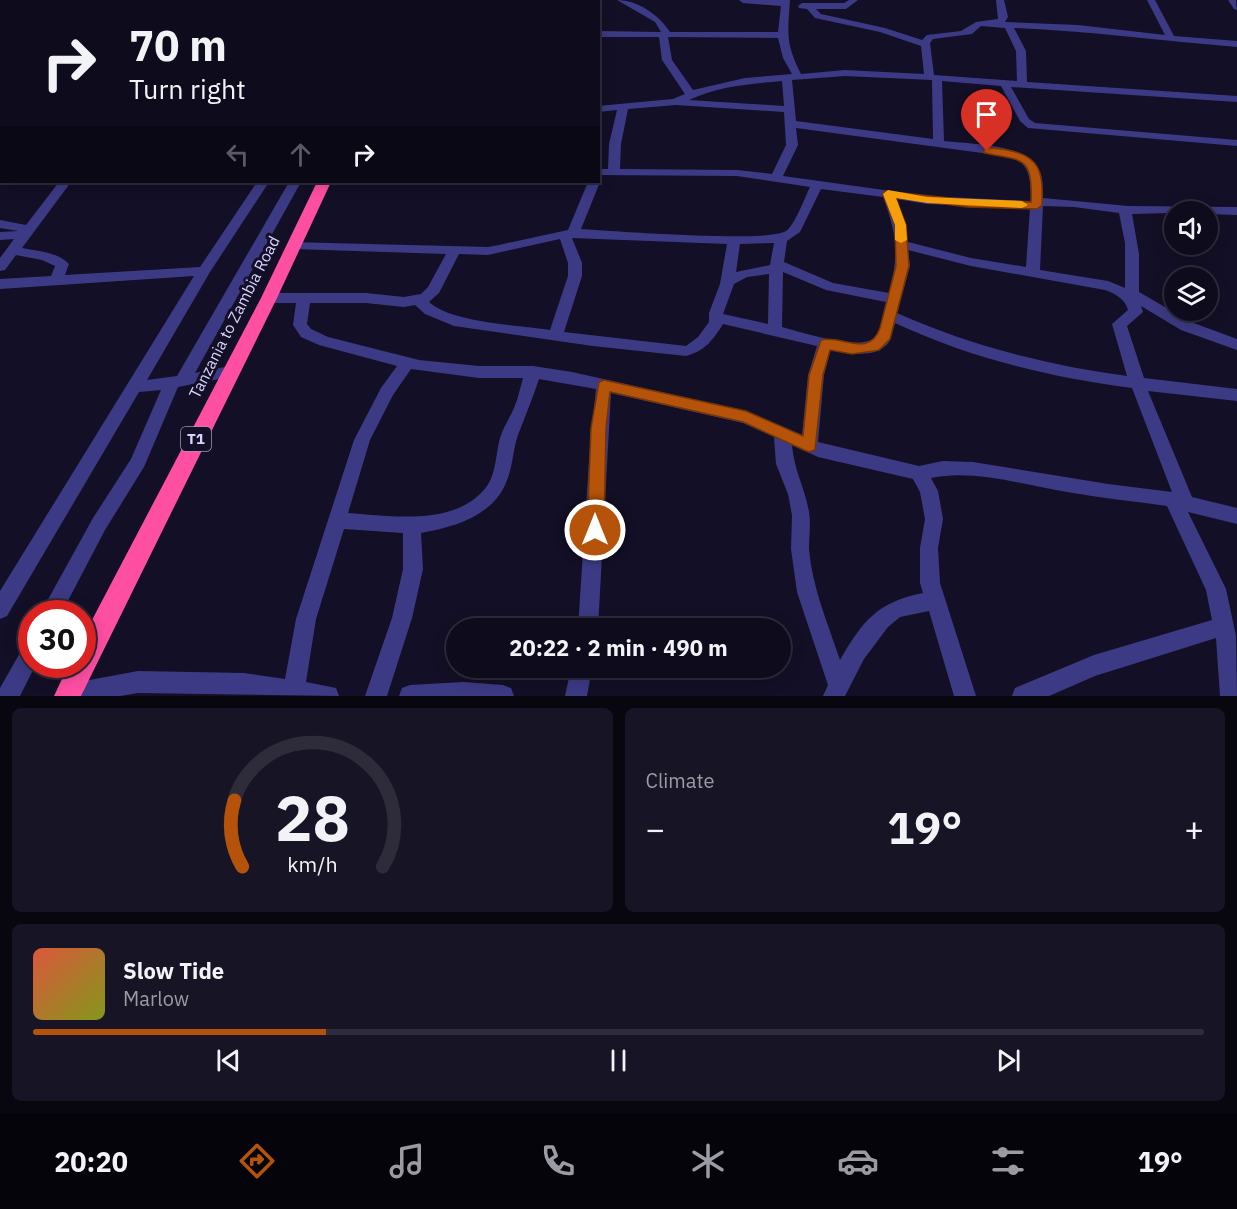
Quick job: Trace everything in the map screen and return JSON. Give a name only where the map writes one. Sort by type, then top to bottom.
[{"type":"highway","name":"Tanzania to Zambia Road","points":[[67,695],[269,298],[324,183]]},
{"type":"street","points":[[621,0],[658,20],[666,34],[663,52],[668,64],[691,95]]},
{"type":"street","points":[[743,0],[809,6],[846,6],[854,0]]},
{"type":"street","points":[[939,144],[933,78],[925,44],[930,37],[961,34],[982,24],[1002,21],[1004,17],[1000,0]]},
{"type":"street","points":[[1151,0],[1170,37]]},
{"type":"street","points":[[1232,0],[1237,7]]},
{"type":"street","points":[[635,9],[645,2]]},
{"type":"street","points":[[776,178],[792,145],[789,109],[793,78],[782,35],[786,3]]},
{"type":"street","points":[[809,6],[818,16],[882,30],[925,44]]},
{"type":"street","points":[[982,24],[1066,27],[1125,35],[1237,44]]},
{"type":"street","points":[[1009,26],[1022,51],[1022,84]]},
{"type":"street","points":[[600,34],[782,35]]},
{"type":"street","points":[[672,102],[718,86],[745,81],[855,73],[1237,99]]},
{"type":"street","points":[[1004,83],[1025,121],[1032,126],[1237,143]]},
{"type":"street","points":[[718,86],[725,105]]},
{"type":"street","points":[[600,109],[672,102],[789,109]]},
{"type":"street","points":[[614,173],[615,144],[623,107]]},
{"type":"street","points":[[791,124],[1018,155],[1033,168],[1037,182],[1033,273]]},
{"type":"street","points":[[600,172],[736,173],[968,203],[1074,203],[1124,209],[1237,211]]},
{"type":"street","points":[[0,267],[64,183]]},
{"type":"street","points":[[0,609],[204,271],[263,183]]},
{"type":"street","points":[[58,600],[99,524],[138,462],[177,382],[294,183]]},
{"type":"street","points":[[556,334],[575,276],[575,263],[568,233],[593,183]]},
{"type":"street","points":[[294,245],[454,251],[512,248],[568,233],[781,239],[794,232],[818,183]]},
{"type":"street","points":[[716,317],[852,349],[874,346],[883,339],[903,266],[900,225],[888,194]]},
{"type":"street","points":[[1124,209],[1130,228],[1133,257],[1131,297],[1136,312],[1119,324],[1180,502],[1216,589],[1224,626],[1230,696]]},
{"type":"street","points":[[0,224],[25,232]]},
{"type":"street","points":[[0,236],[25,232]]},
{"type":"street","points":[[417,299],[430,311],[454,321],[615,344],[686,351],[696,348],[704,341],[716,323],[728,281],[734,239]]},
{"type":"street","points":[[775,331],[776,267],[781,239]]},
{"type":"street","points":[[901,243],[971,262],[1108,286],[1124,292],[1186,326],[1237,345]]},
{"type":"street","points":[[13,250],[55,260],[62,264],[57,280]]},
{"type":"street","points":[[269,298],[366,298],[404,302],[425,298],[434,290],[454,251]]},
{"type":"street","points":[[728,281],[744,273],[776,267],[831,287],[893,298]]},
{"type":"street","points":[[0,284],[204,271]]},
{"type":"street","points":[[304,298],[300,325],[306,333],[324,341],[406,363],[441,369],[533,372],[604,386],[746,417],[829,453],[919,473],[943,468],[972,469],[1180,502],[1237,516]]},
{"type":"street","points":[[889,315],[924,332],[970,349],[1058,372],[1237,395]]},
{"type":"street","points":[[809,445],[816,375],[825,344]]},
{"type":"street","points":[[294,691],[306,619],[362,440],[387,392],[406,363]]},
{"type":"street","points":[[135,387],[230,372]]},
{"type":"street","points":[[336,520],[412,526],[442,521],[473,509],[493,492],[499,479],[509,436],[522,408],[533,372]]},
{"type":"street","points":[[589,618],[595,530],[598,428],[604,386]]},
{"type":"street","points":[[782,432],[787,471],[797,494],[801,515],[800,549],[807,592],[836,690]]},
{"type":"street","points":[[919,473],[929,491],[934,519],[929,548],[930,583],[965,696]]},
{"type":"street","points":[[376,696],[405,608],[412,569],[412,526]]},
{"type":"street","points":[[836,690],[873,630],[891,612],[935,600]]},
{"type":"street","points":[[1023,696],[1094,666],[1224,626]]},
{"type":"street","points":[[8,696],[18,677]]},
{"type":"street","points":[[576,696],[580,678]]},
{"type":"street","points":[[67,695],[138,682],[244,684],[328,696]]},
{"type":"street","points":[[410,696],[464,693],[502,696]]},
{"type":"slow traffic","points":[[901,240],[900,225],[888,194],[927,200],[1022,205]]},
{"type":"route","points":[[595,530],[598,428],[604,386],[746,417],[809,445],[816,375],[825,344],[852,349],[874,346],[883,339],[887,328],[892,300],[903,266],[900,225],[888,194],[927,200],[1037,205],[1037,182],[1033,168],[1027,160],[1018,155],[987,151]]}]
